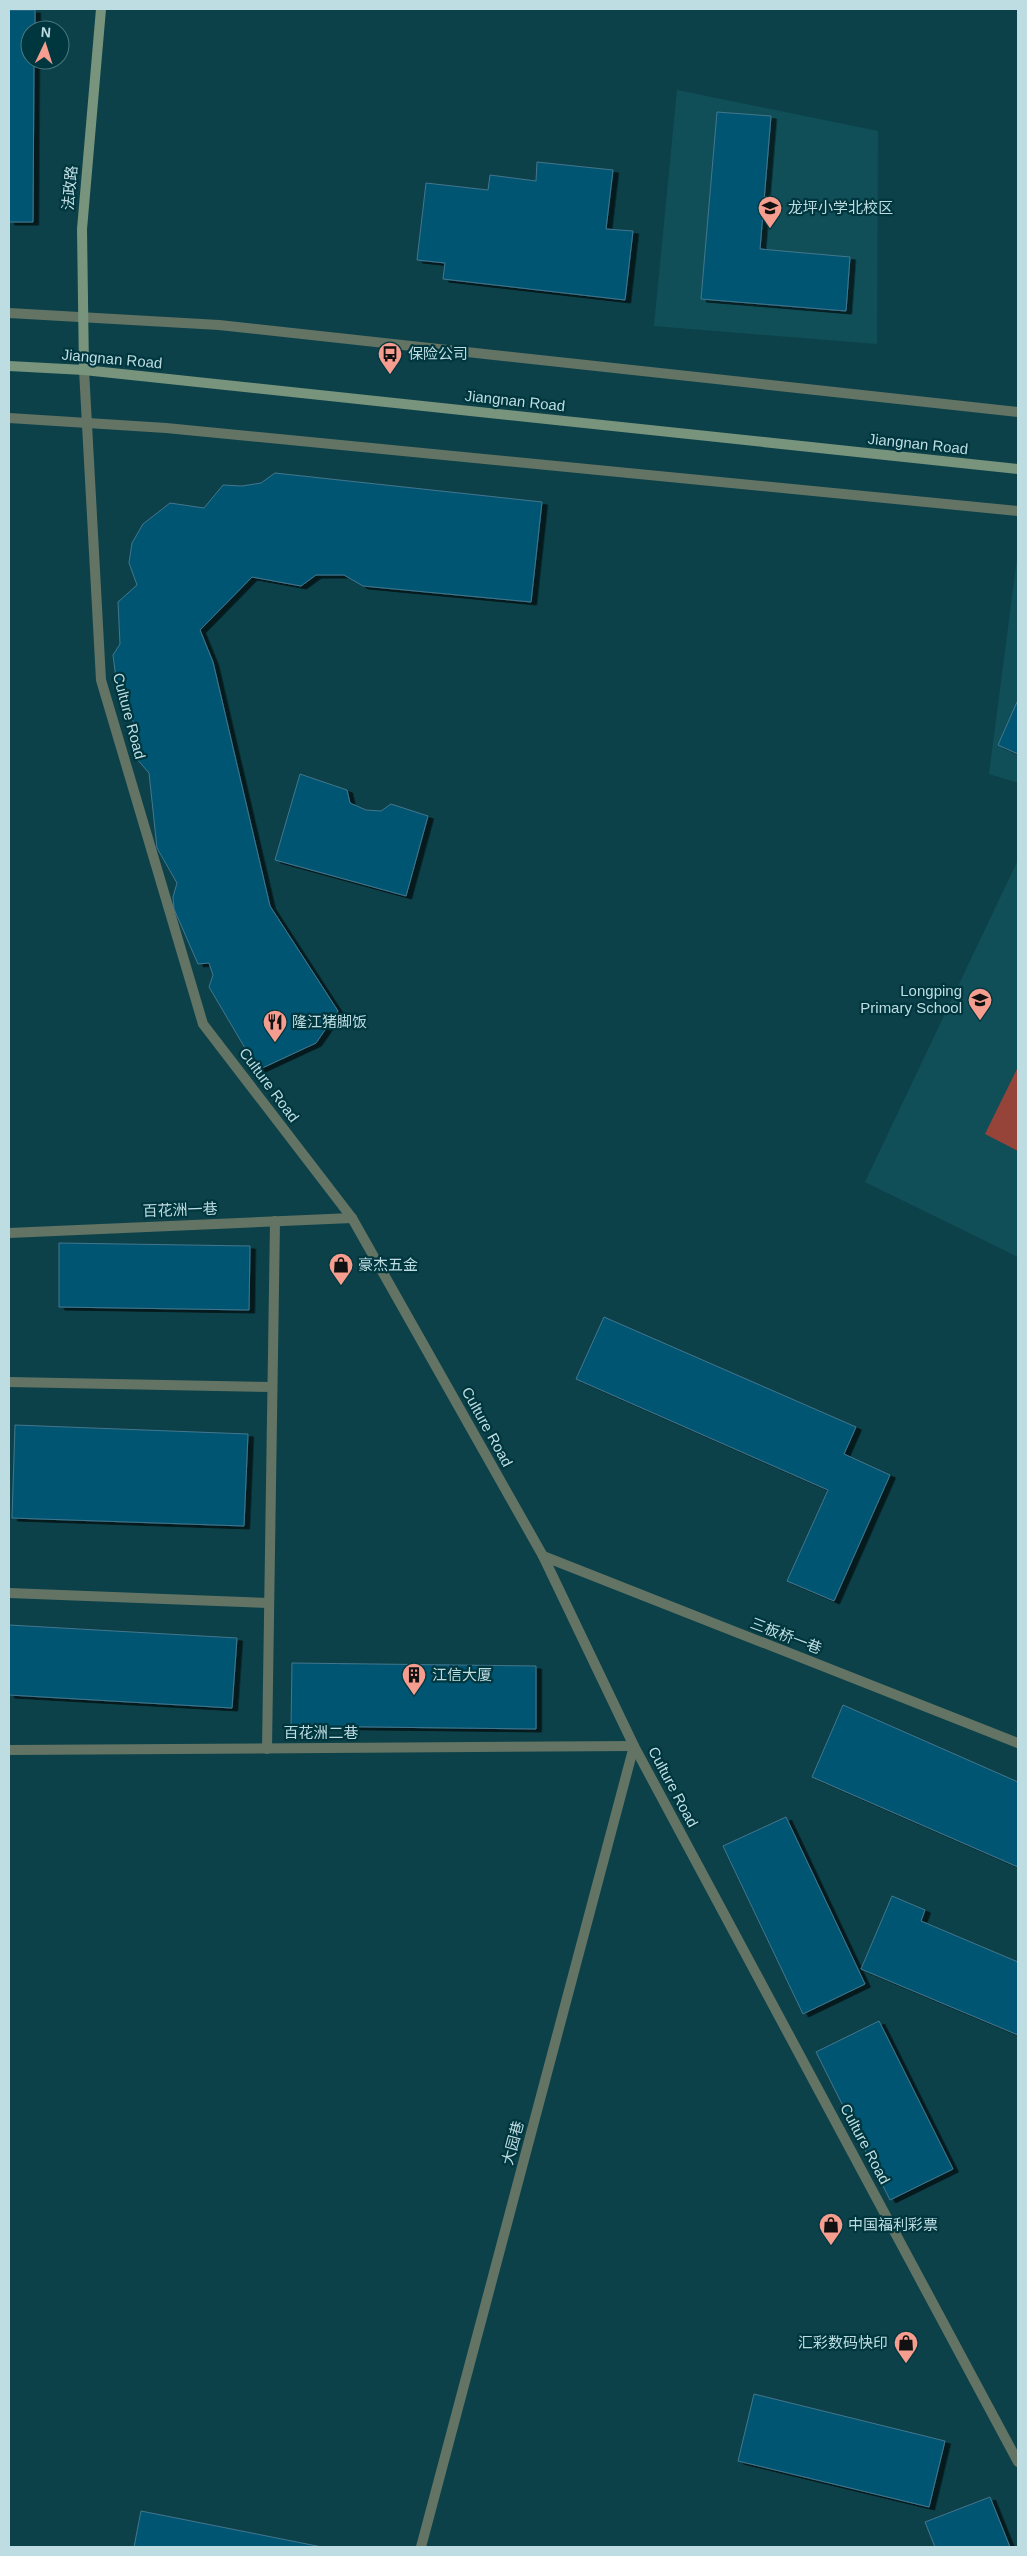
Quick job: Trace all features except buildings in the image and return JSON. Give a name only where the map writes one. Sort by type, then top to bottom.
[{"type":"main road","name":"法政路","points":[[84,370],[82,229],[101,9]]},
{"type":"main road","name":"Jiangnan Road","points":[[9,366],[84,370],[1018,469]]},
{"type":"street","points":[[9,313],[219,325],[1018,412]]},
{"type":"street","name":"Culture Road","points":[[84,370],[101,680],[203,1024],[352,1218],[543,1556],[634,1746],[1018,2462]]},
{"type":"street","points":[[9,418],[166,428],[1018,511]]},
{"type":"street","name":"百花洲一巷","points":[[9,1233],[352,1218]]},
{"type":"street","points":[[267,1749],[275,1221]]},
{"type":"street","points":[[9,1382],[272,1387]]},
{"type":"street","name":"三板桥一巷","points":[[543,1556],[1018,1743]]},
{"type":"street","points":[[9,1593],[269,1604]]},
{"type":"street","name":"百花洲二巷","points":[[9,1750],[634,1746]]},
{"type":"street","name":"大园巷","points":[[421,2547],[634,1746]]},
{"type":"shaded area","name":"龙坪小学北校区","points":[[677,90],[878,131],[877,344],[654,326]]},
{"type":"shaded area","points":[[1018,551],[1018,783],[989,774]]},
{"type":"shaded area","name":"Longping Primary School","points":[[1018,860],[1018,1257],[865,1182]]},
{"type":"shaded area","points":[[1018,1067],[1018,1151],[985,1134]]},
{"type":"place","name":"龙坪小学北校区","points":[[770,229]]},
{"type":"place","name":"保险公司","points":[[390,375]]},
{"type":"place","name":"Longping Primary School","points":[[980,1021]]},
{"type":"place","name":"隆江猪脚饭","points":[[275,1043]]},
{"type":"place","name":"豪杰五金","points":[[341,1286]]},
{"type":"place","name":"江信大厦","points":[[414,1696]]},
{"type":"place","name":"中国福利彩票","points":[[831,2246]]},
{"type":"place","name":"汇彩数码快印","points":[[906,2364]]}]
